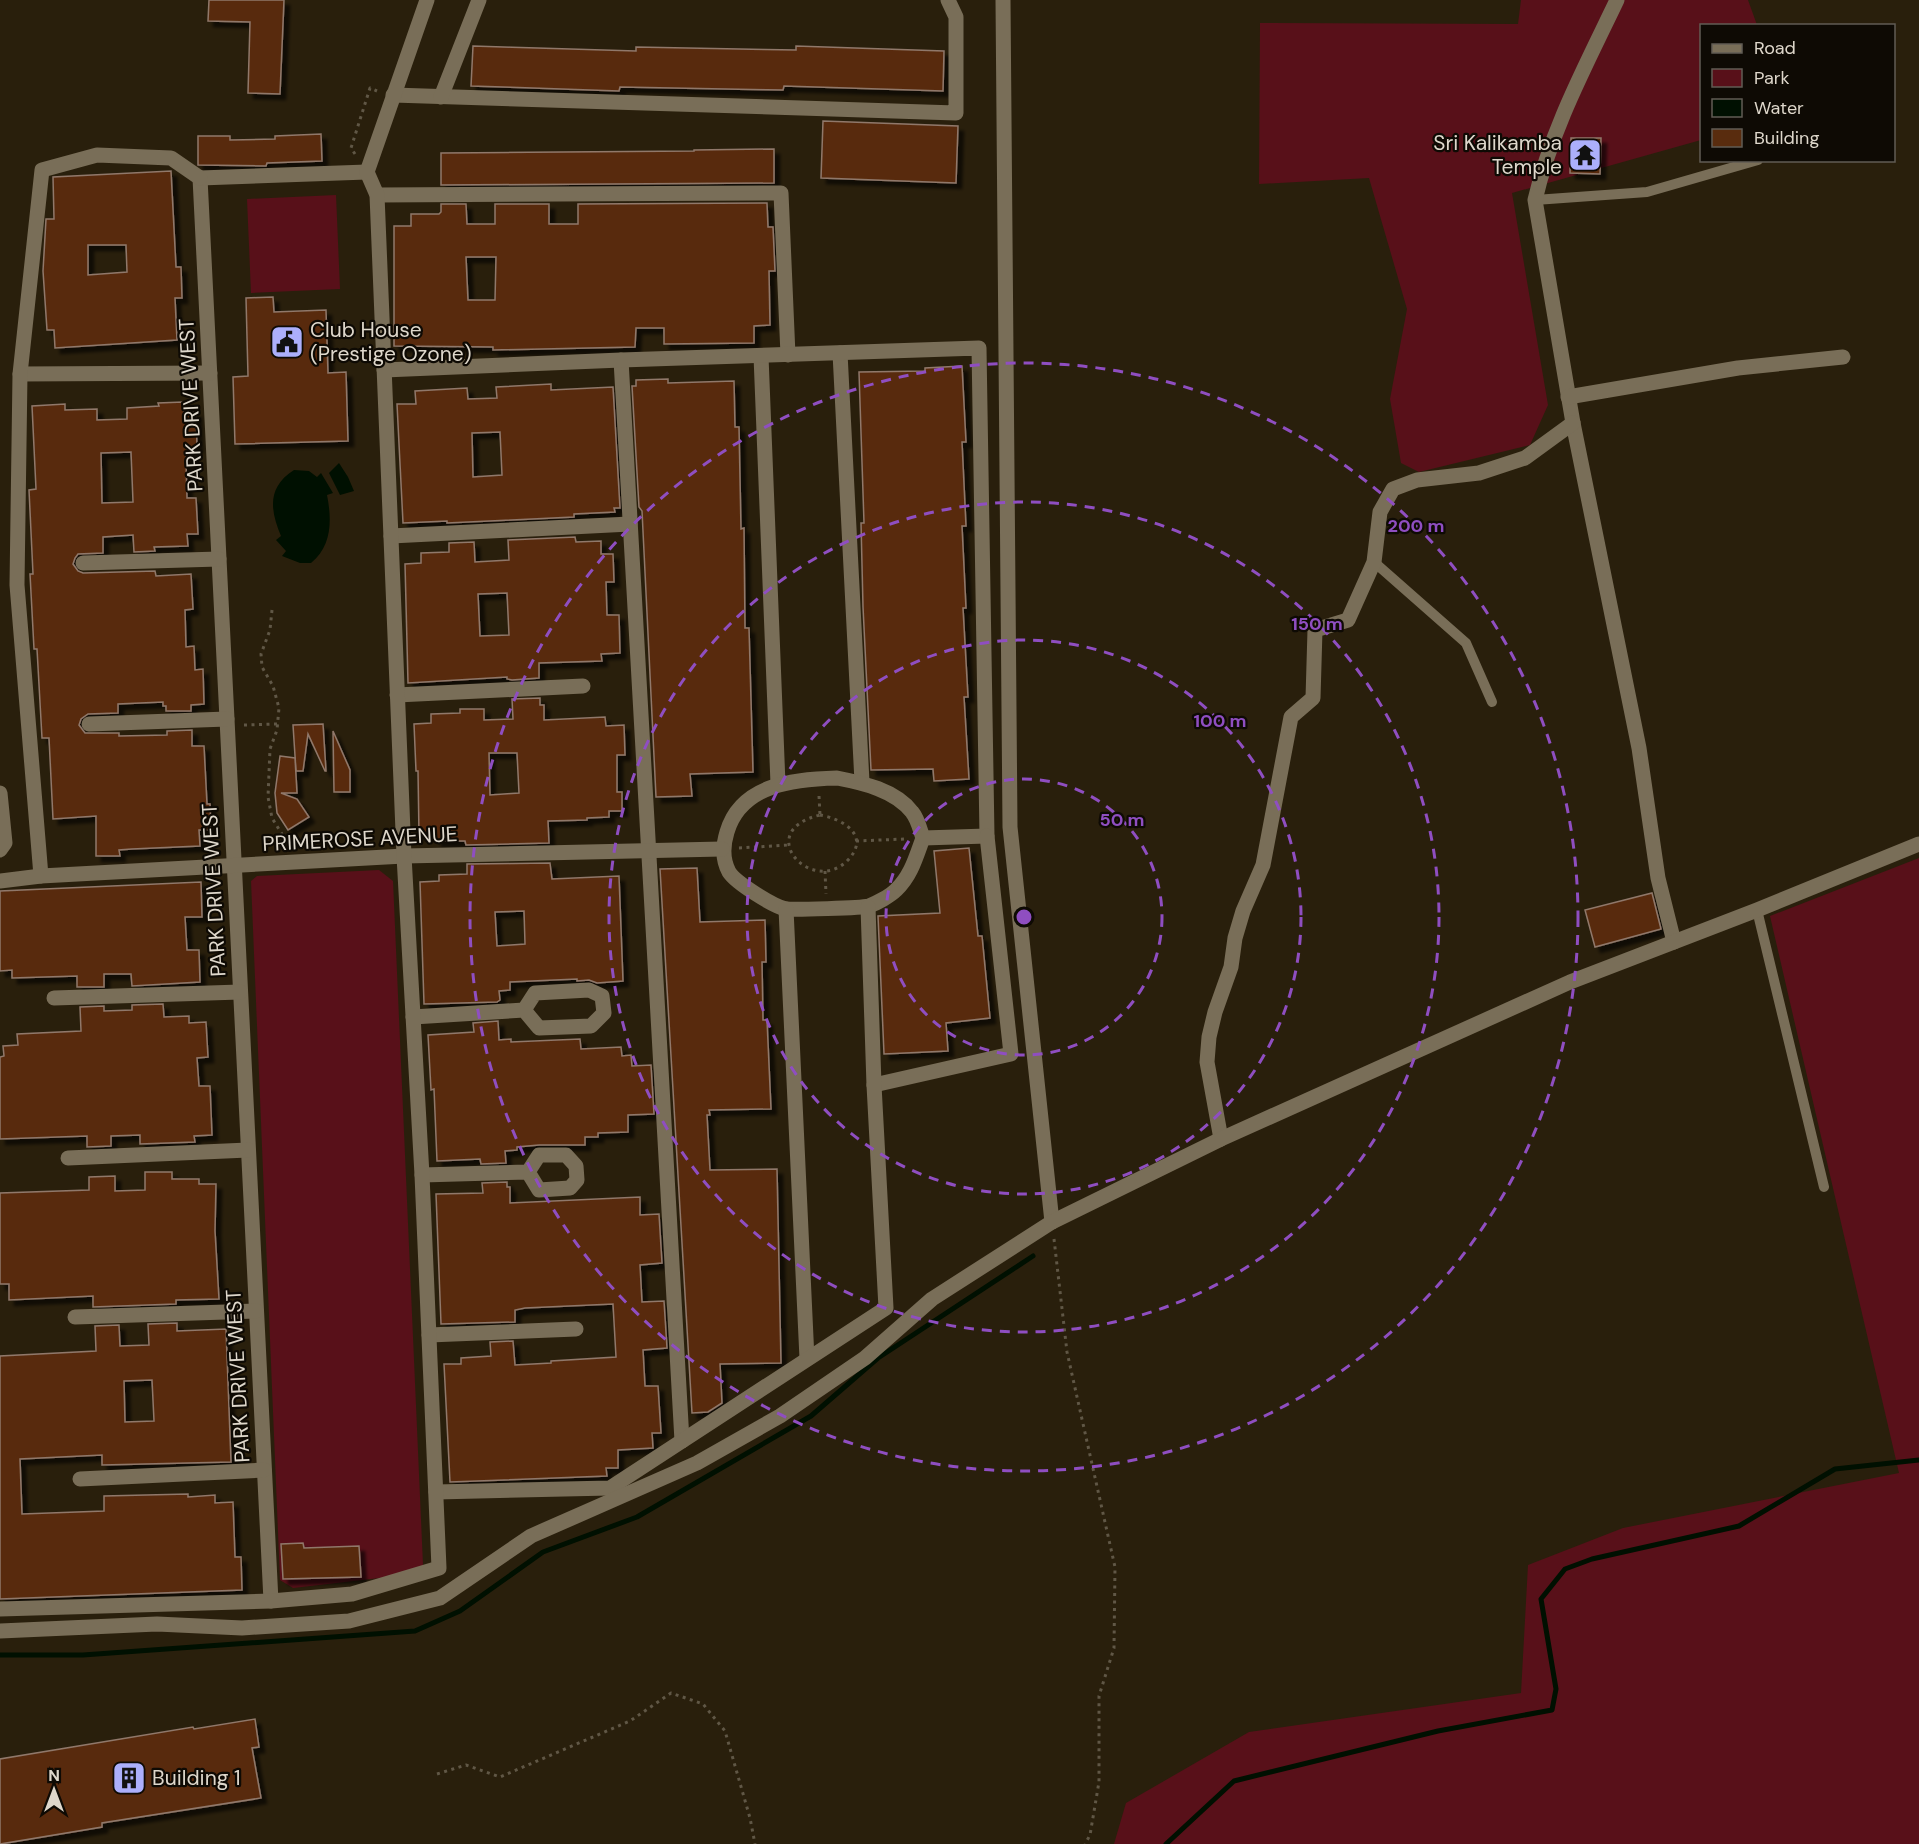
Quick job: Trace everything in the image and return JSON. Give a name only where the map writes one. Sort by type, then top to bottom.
[{"type":"street","points":[[0,1609],[271,1601],[352,1594],[439,1568],[422,1175],[404,856],[377,195],[367,172],[427,0]]},
{"type":"street","points":[[441,97],[479,0]]},
{"type":"street","points":[[393,95],[956,113],[956,17],[948,0]]},
{"type":"street","points":[[1003,0],[1010,827],[1052,1222]]},
{"type":"street","points":[[1617,0],[1575,89],[1542,171],[1535,200],[1568,397],[1639,748],[1658,878],[1674,942]]},
{"type":"street","points":[[41,876],[17,585],[20,374],[42,170],[96,155],[171,158],[200,177],[367,172]]},
{"type":"street","name":"PARK DRIVE WEST","points":[[200,177],[271,1601]]},
{"type":"street","points":[[377,195],[781,193],[788,356]]},
{"type":"street","points":[[384,370],[979,348],[987,836],[1011,1054],[874,1085]]},
{"type":"street","points":[[840,353],[862,782]]},
{"type":"street","points":[[761,356],[778,784]]},
{"type":"street","points":[[1568,397],[1738,368],[1843,357]]},
{"type":"street","points":[[621,360],[682,1441]]},
{"type":"street","points":[[20,374],[210,373]]},
{"type":"street","points":[[1221,1139],[1207,1062],[1209,1037],[1231,967],[1235,938],[1243,911],[1263,865],[1291,717],[1313,698],[1315,630],[1348,620],[1374,562],[1380,512],[1393,489],[1417,480],[1479,473],[1525,458],[1573,423]]},
{"type":"street","points":[[391,536],[630,524]]},
{"type":"street","points":[[83,563],[219,559]]},
{"type":"street","points":[[397,695],[583,686]]},
{"type":"street","points":[[89,724],[227,722]]},
{"type":"street","points":[[837,778],[862,782],[888,793],[913,813],[923,838],[911,872],[895,892],[868,907],[786,909],[750,891],[729,872],[723,849],[732,817],[754,796],[778,784],[804,779],[837,778]]},
{"type":"street","points":[[0,793],[5,843],[0,850]]},
{"type":"street","points":[[923,838],[987,836]]},
{"type":"street","points":[[0,1631],[158,1624],[242,1628],[350,1621],[440,1598],[531,1536],[697,1463],[780,1416],[865,1358],[932,1299],[1052,1222],[1221,1139],[1570,982],[1757,910],[1919,844]]},
{"type":"street","name":"PRIMEROSE AVENUE","points":[[0,880],[404,856],[723,849]]},
{"type":"street","points":[[436,1492],[610,1488],[886,1308],[874,1085],[868,907]]},
{"type":"street","points":[[786,909],[807,1359]]},
{"type":"street","points":[[589,990],[602,996],[604,1013],[591,1026],[539,1028],[524,1010],[535,993],[589,990]]},
{"type":"street","points":[[54,998],[240,992]]},
{"type":"street","points":[[413,1017],[524,1010]]},
{"type":"street","points":[[68,1158],[248,1150]]},
{"type":"street","points":[[422,1175],[528,1172]]},
{"type":"street","points":[[75,1317],[256,1311]]},
{"type":"street","points":[[429,1335],[576,1329]]},
{"type":"street","points":[[80,1479],[264,1470]]},
{"type":"lane","points":[[1535,200],[1647,192],[1751,162]]},
{"type":"lane","points":[[1374,562],[1466,643],[1492,702]]},
{"type":"lane","points":[[1757,910],[1824,1187]]},
{"type":"path","points":[[272,610],[270,630],[261,654],[262,667],[273,686],[279,708],[278,724],[270,749],[268,797],[272,818],[288,844]]},
{"type":"path","points":[[227,722],[278,724]]},
{"type":"path","points":[[820,815],[846,823],[853,831],[856,842],[854,852],[847,861],[825,871],[801,864],[792,856],[789,844],[791,834],[798,824],[820,815]]},
{"type":"path","points":[[856,842],[923,838]]},
{"type":"path","points":[[723,849],[789,844]]},
{"type":"path","points":[[825,871],[826,902]]},
{"type":"path","points":[[1052,1222],[1067,1352],[1115,1567],[1114,1648],[1099,1696],[1099,1782],[1090,1835],[1085,1844]]},
{"type":"path","points":[[437,1774],[466,1765],[500,1777],[630,1721],[670,1693],[703,1704],[726,1731],[755,1844]]},
{"type":"green space","points":[[1521,0],[1748,0],[1757,24],[1700,24],[1700,140],[1512,193],[1548,405],[1530,445],[1419,472],[1401,463],[1390,399],[1407,309],[1369,178],[1259,184],[1260,23],[1518,24]]},
{"type":"green space","points":[[336,195],[340,289],[251,293],[247,199]]},
{"type":"green space","points":[[1919,858],[1919,1844],[1114,1844],[1126,1803],[1249,1732],[1521,1693],[1528,1565],[1623,1528],[1899,1473],[1770,916]]},
{"type":"green space","points":[[379,870],[393,881],[423,1565],[414,1574],[293,1588],[280,1580],[251,881],[257,876]]},
{"type":"water","points":[[339,463],[354,491],[340,495],[329,473]]},
{"type":"water","points":[[294,470],[309,471],[317,477],[321,473],[333,493],[327,495],[330,523],[327,541],[311,563],[300,563],[282,556],[286,551],[276,540],[281,536],[273,508],[275,491],[285,477]]},
{"type":"building","points":[[209,0],[284,0],[280,94],[248,93],[250,22],[208,21]]},
{"type":"building","points":[[473,46],[636,51],[636,47],[796,50],[796,46],[944,51],[943,91],[784,86],[783,90],[620,87],[619,91],[471,86]]},
{"type":"building","points":[[823,121],[958,126],[956,183],[821,178]]},
{"type":"building","points":[[321,134],[322,161],[267,163],[266,166],[198,165],[198,136],[230,136],[230,140],[275,139],[275,136]]},
{"type":"building","points":[[1571,138],[1601,138],[1600,174],[1570,173]]},
{"type":"building","points":[[774,149],[774,183],[441,185],[441,153]]},
{"type":"building","points":[[171,171],[176,267],[181,267],[182,298],[175,298],[177,340],[55,348],[54,330],[47,330],[43,271],[46,219],[54,219],[53,177]],"holes":[[[88,245],[126,245],[127,272],[88,275]]]},
{"type":"building","points":[[767,203],[768,227],[773,227],[775,271],[769,271],[770,325],[754,326],[754,343],[664,344],[664,328],[636,328],[635,347],[493,350],[493,347],[394,346],[394,226],[411,226],[411,214],[439,214],[441,204],[466,204],[467,224],[495,224],[495,204],[549,204],[549,224],[578,224],[578,204]],"holes":[[[466,257],[496,257],[495,300],[468,300]]]},
{"type":"building","name":"Club House (Prestige Ozone)","points":[[273,297],[274,312],[326,310],[328,373],[346,372],[348,441],[235,444],[233,377],[248,376],[246,298]]},
{"type":"building","points":[[962,366],[966,442],[962,442],[966,526],[962,526],[966,608],[963,608],[968,697],[964,697],[969,779],[934,781],[933,769],[871,770],[863,607],[861,523],[864,523],[859,372],[925,371],[925,368]]},
{"type":"building","points":[[668,379],[668,383],[734,381],[735,427],[739,427],[741,529],[744,528],[745,628],[749,628],[753,772],[690,774],[692,796],[656,797],[642,511],[639,507],[632,386],[636,386],[636,380]]},
{"type":"building","points":[[551,384],[551,390],[613,387],[620,508],[614,508],[615,512],[574,514],[574,517],[403,523],[397,404],[416,404],[415,391],[467,388],[468,399],[497,398],[496,387]],"holes":[[[500,432],[502,475],[473,477],[472,433]]]},
{"type":"building","points":[[183,402],[184,413],[196,412],[197,447],[187,447],[186,461],[187,498],[196,498],[198,534],[187,534],[188,546],[154,547],[155,551],[134,552],[133,535],[103,537],[103,553],[78,554],[73,564],[78,571],[83,573],[155,571],[156,576],[191,574],[193,609],[185,610],[186,647],[194,646],[195,670],[203,669],[204,704],[191,705],[191,711],[166,711],[163,702],[118,704],[118,713],[88,714],[81,719],[79,725],[85,733],[119,733],[119,736],[167,735],[167,731],[192,730],[192,746],[204,746],[207,804],[210,804],[211,830],[199,830],[200,846],[119,850],[120,856],[96,856],[96,816],[53,819],[49,738],[42,738],[30,574],[33,574],[29,490],[36,489],[32,406],[65,404],[65,410],[97,409],[97,420],[127,419],[127,408],[159,406],[158,403]],"holes":[[[131,452],[133,502],[102,503],[101,453]]]},
{"type":"building","points":[[575,537],[576,542],[601,541],[601,554],[613,554],[614,582],[606,582],[607,615],[619,615],[620,653],[601,654],[602,661],[539,663],[539,678],[512,680],[507,677],[408,683],[405,564],[421,563],[421,553],[449,552],[449,543],[474,542],[475,562],[509,560],[508,540]],"holes":[[[507,593],[509,635],[480,636],[478,594]]]},
{"type":"building","points":[[540,698],[540,705],[544,705],[544,720],[605,717],[606,726],[624,725],[625,755],[617,755],[617,792],[622,792],[622,811],[609,811],[609,817],[587,818],[587,820],[548,821],[549,843],[466,845],[465,841],[436,841],[436,834],[419,835],[418,771],[416,771],[414,724],[431,723],[431,714],[460,713],[460,709],[484,709],[484,720],[513,719],[512,699]],"holes":[[[489,753],[517,753],[519,793],[490,795]]]},
{"type":"building","points":[[323,724],[326,771],[308,734],[303,771],[296,771],[293,725]]},
{"type":"building","points":[[333,731],[350,770],[350,792],[334,792]]},
{"type":"building","points":[[280,756],[295,758],[297,793],[281,793],[297,799],[309,817],[288,830],[277,813],[275,793]]},
{"type":"building","points":[[969,848],[978,936],[982,936],[990,1018],[946,1023],[948,1051],[884,1054],[878,916],[940,913],[934,851]]},
{"type":"building","points":[[550,863],[552,879],[619,876],[623,981],[597,983],[589,980],[577,981],[577,979],[510,982],[510,990],[499,991],[500,1000],[497,1002],[424,1004],[420,882],[439,881],[439,875],[467,874],[467,864]],"holes":[[[524,911],[525,944],[497,946],[495,912]]]},
{"type":"building","points":[[697,868],[700,922],[765,920],[766,962],[762,962],[763,1020],[767,1020],[771,1109],[709,1110],[710,1115],[707,1115],[710,1170],[777,1169],[781,1363],[720,1364],[722,1403],[708,1412],[692,1413],[660,869]]},
{"type":"building","points":[[201,882],[202,917],[185,917],[187,950],[199,950],[200,982],[132,986],[131,974],[104,974],[104,987],[77,987],[77,976],[12,978],[12,970],[0,971],[0,891]]},
{"type":"building","points":[[1652,893],[1661,929],[1595,947],[1585,910]]},
{"type":"building","points":[[163,1004],[164,1017],[189,1016],[189,1023],[206,1022],[208,1057],[197,1058],[199,1086],[210,1086],[212,1135],[194,1136],[195,1142],[140,1144],[140,1135],[111,1136],[111,1146],[87,1147],[87,1136],[0,1139],[0,1057],[4,1056],[3,1046],[18,1045],[17,1034],[81,1031],[80,1007],[104,1006],[104,1011],[132,1010],[132,1005]]},
{"type":"building","points":[[498,1021],[499,1040],[511,1039],[511,1042],[580,1039],[581,1049],[621,1047],[622,1056],[631,1055],[632,1066],[651,1065],[654,1114],[628,1115],[628,1132],[598,1133],[598,1137],[585,1137],[585,1145],[517,1147],[517,1150],[505,1151],[506,1163],[481,1164],[480,1159],[437,1161],[434,1089],[431,1090],[428,1035],[474,1032],[473,1023]]},
{"type":"building","points":[[145,1172],[172,1172],[172,1179],[199,1179],[199,1184],[216,1184],[215,1231],[219,1299],[176,1300],[176,1304],[93,1307],[93,1296],[9,1300],[9,1284],[0,1284],[0,1193],[89,1190],[89,1177],[115,1176],[115,1191],[145,1190]]},
{"type":"building","points":[[507,1182],[507,1187],[510,1187],[510,1203],[640,1197],[640,1215],[659,1214],[662,1263],[640,1265],[642,1302],[664,1301],[667,1348],[643,1350],[645,1386],[658,1386],[661,1433],[652,1433],[653,1448],[618,1450],[618,1468],[606,1468],[607,1476],[450,1482],[444,1364],[461,1364],[461,1358],[491,1356],[490,1342],[513,1341],[515,1365],[616,1357],[613,1304],[525,1308],[515,1310],[515,1322],[441,1324],[436,1194],[483,1193],[482,1183]]},
{"type":"building","points":[[177,1323],[177,1331],[226,1329],[231,1462],[102,1465],[102,1455],[20,1459],[22,1514],[104,1511],[104,1496],[215,1495],[215,1503],[233,1502],[235,1557],[241,1557],[242,1590],[0,1599],[0,1356],[96,1351],[95,1326],[119,1325],[120,1346],[149,1345],[148,1324]],"holes":[[[152,1380],[154,1421],[125,1422],[124,1381]]]},
{"type":"building","points":[[303,1543],[304,1548],[359,1546],[361,1577],[283,1579],[281,1544]]},
{"type":"building","name":"Building 1","points":[[255,1719],[259,1747],[252,1748],[261,1798],[102,1823],[102,1827],[0,1844],[0,1759]]},
{"type":"waterway","points":[[0,1655],[83,1655],[415,1631],[460,1611],[543,1552],[637,1517],[811,1416],[878,1358],[1033,1256]]},
{"type":"waterway","points":[[1166,1844],[1234,1781],[1438,1731],[1552,1710],[1556,1689],[1541,1599],[1565,1569],[1592,1559],[1739,1526],[1835,1469],[1919,1460]]},
{"type":"place","name":"Sri Kalikamba Temple","points":[[1585,155]]},
{"type":"place","name":"Club House (Prestige Ozone)","points":[[287,342]]},
{"type":"place","name":"Building 1","points":[[129,1778]]}]
